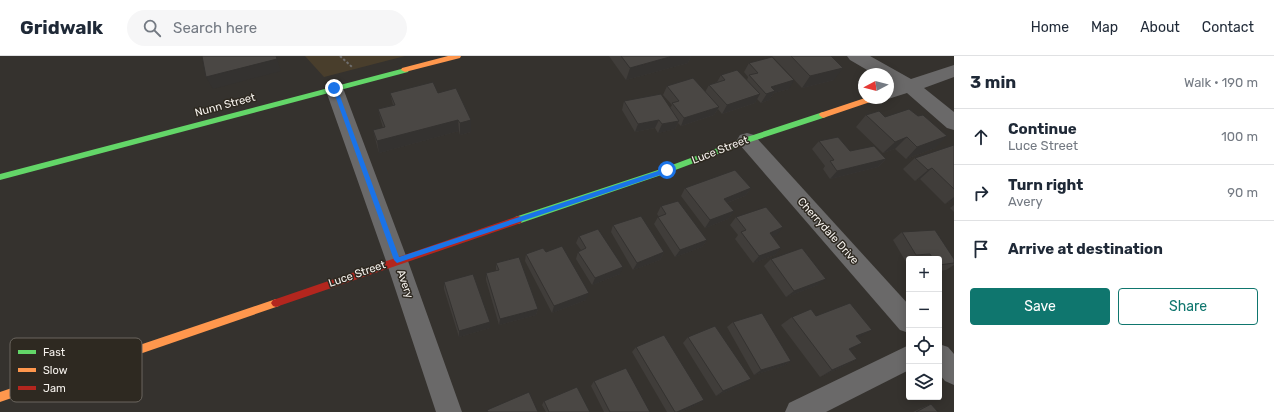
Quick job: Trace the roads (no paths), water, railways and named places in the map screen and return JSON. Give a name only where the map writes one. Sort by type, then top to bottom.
[{"type":"street","name":"Nunn Street","points":[[0,177],[457,56]]},
{"type":"street","points":[[856,56],[910,86],[954,123]]},
{"type":"street","points":[[894,91],[954,71]]},
{"type":"street","name":"Avery","points":[[334,88],[397,260],[449,412]]},
{"type":"street","name":"Luce Street","points":[[142,348],[397,260],[667,170],[747,140],[858,103]]},
{"type":"street","name":"Cherrydale Drive","points":[[747,140],[906,319]]},
{"type":"street","points":[[798,412],[906,358]]},
{"type":"street","points":[[942,359],[954,372]]},
{"type":"street","name":"Luce Street","points":[[0,397],[10,394]]}]
